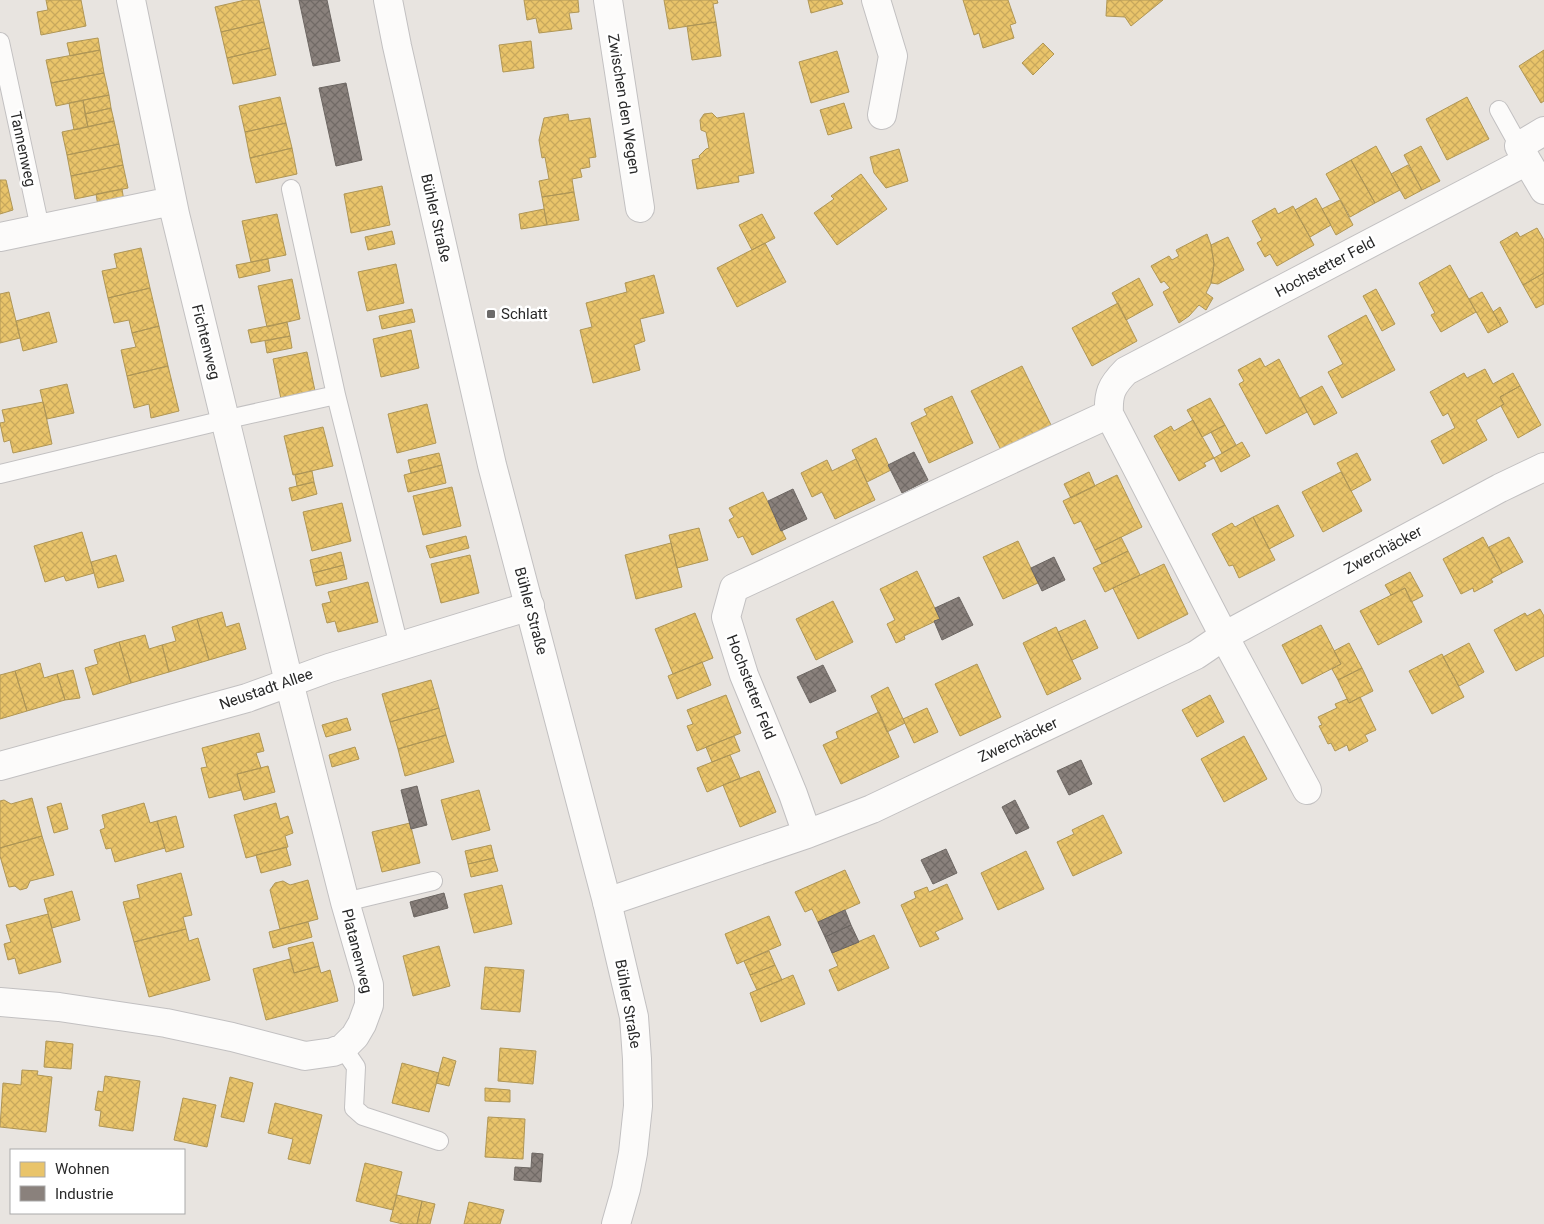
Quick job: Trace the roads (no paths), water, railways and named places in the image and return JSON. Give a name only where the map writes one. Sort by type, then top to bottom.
[{"type":"street","name":"Fichtenweg","points":[[131,0],[172,201],[289,682]]},
{"type":"street","name":"Bühler Straße","points":[[388,0],[476,395],[607,902],[634,1017],[638,1106],[633,1153],[626,1189],[616,1224]]},
{"type":"street","name":"Zwischen den Wegen","points":[[608,0],[640,208]]},
{"type":"street","points":[[876,0],[893,56],[882,115]]},
{"type":"street","name":"Hochstetter Feld","points":[[807,834],[794,794],[744,675],[726,617],[734,588],[1109,414],[1108,400],[1114,383],[1126,371],[1523,154],[1544,131]]},
{"type":"street","points":[[1523,154],[1544,190]]},
{"type":"street","points":[[0,237],[172,201]]},
{"type":"street","points":[[1109,414],[1224,636],[1307,790]]},
{"type":"street","name":"Zwerchäcker","points":[[807,834],[872,809],[1196,654],[1224,636],[1500,488],[1544,467]]},
{"type":"street","name":"Neustadt Allee","points":[[0,766],[247,698],[329,668],[530,606]]},
{"type":"street","name":"Platanenweg","points":[[289,682],[345,902],[369,985],[369,1005],[362,1024],[355,1036],[343,1048]]},
{"type":"street","points":[[607,902],[807,834]]},
{"type":"street","points":[[0,1002],[59,1007],[166,1023],[232,1037],[304,1056],[333,1052],[343,1048]]},
{"type":"lane","name":"Tannenweg","points":[[0,42],[40,228]]},
{"type":"lane","points":[[1499,110],[1523,154]]},
{"type":"lane","points":[[291,189],[336,395],[399,646]]},
{"type":"lane","points":[[0,474],[336,395]]},
{"type":"lane","points":[[345,902],[433,881]]},
{"type":"lane","points":[[343,1048],[356,1067],[354,1108],[363,1116],[439,1141]]},
{"type":"place","name":"Schlatt","points":[[491,314]]}]
